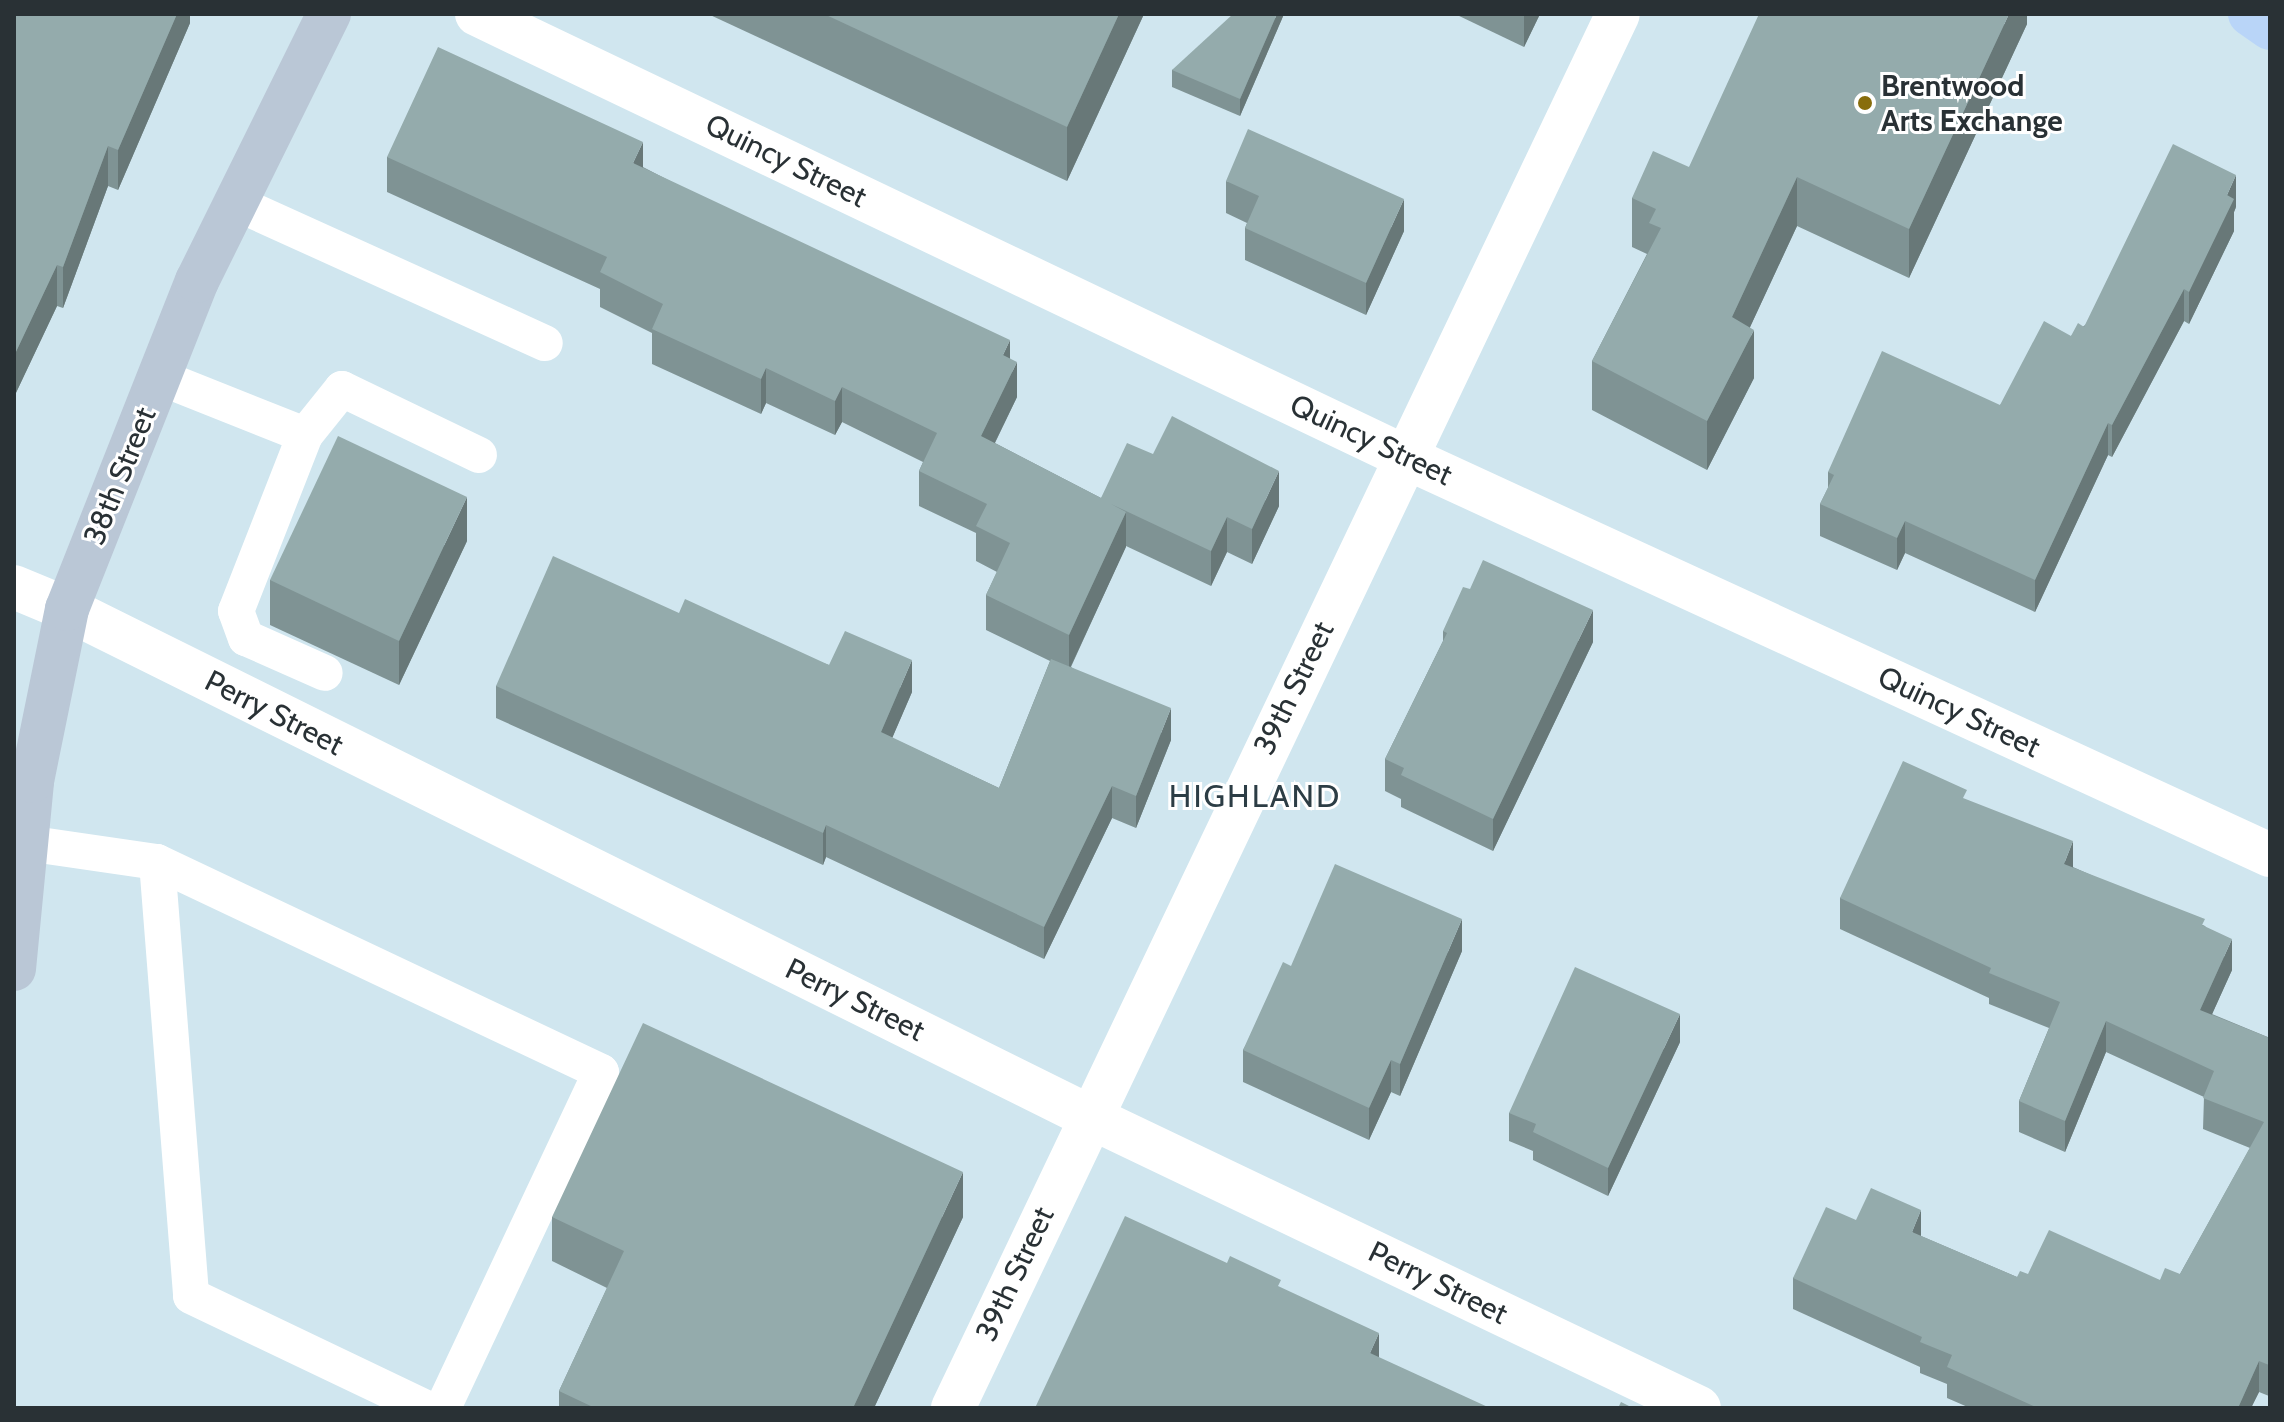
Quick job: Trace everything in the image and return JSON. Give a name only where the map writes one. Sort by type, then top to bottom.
[{"type":"main road","name":"38th Street","points":[[14,969],[32,781],[67,609],[197,281],[329,14]]},
{"type":"main road","points":[[2250,14],[2270,28]]},
{"type":"street","name":"Quincy Street","points":[[477,14],[1405,457],[2270,855]]},
{"type":"street","name":"39th Street","points":[[953,1408],[1088,1116],[1618,14]]},
{"type":"street","name":"Perry Street","points":[[14,587],[67,609],[1088,1116],[1699,1408]]},
{"type":"lane","points":[[236,203],[545,343]]},
{"type":"lane","points":[[159,377],[305,435]]},
{"type":"lane","points":[[325,673],[246,638],[236,611],[305,435],[342,389],[479,455]]},
{"type":"lane","points":[[26,843],[157,862],[601,1072],[443,1408]]},
{"type":"lane","points":[[157,862],[191,1296],[426,1408]]},
{"type":"building","points":[[14,14],[177,14],[118,150],[108,146],[63,267],[57,265],[14,356]]},
{"type":"building","points":[[824,14],[1119,14],[1067,127]]},
{"type":"building","points":[[1233,14],[1277,14],[1240,99],[1172,70]]},
{"type":"building","points":[[1759,14],[2009,14],[1909,229],[1797,177],[1732,317],[1754,330],[1707,421],[1592,361],[1661,228],[1649,223],[1656,209],[1632,198],[1653,151],[1689,167]]},
{"type":"building","points":[[438,47],[643,142],[633,163],[1010,340],[1003,355],[1017,362],[981,436],[1101,498],[1127,443],[1153,454],[1172,416],[1279,471],[1252,529],[1227,517],[1211,551],[1111,504],[1126,512],[1069,635],[986,595],[1010,543],[976,526],[987,504],[919,471],[937,433],[842,387],[835,401],[766,368],[761,379],[652,329],[663,304],[600,272],[607,257],[387,157]]},
{"type":"building","points":[[1248,129],[1404,199],[1366,283],[1245,228],[1259,196],[1226,181]]},
{"type":"building","points":[[2173,144],[2236,175],[2227,195],[2234,199],[2189,292],[2184,289],[2112,425],[2108,423],[2035,580],[1905,521],[1897,538],[1820,504],[1834,475],[1828,472],[1882,351],[2000,405],[2044,321],[2071,336],[2078,323],[2084,327]]},
{"type":"building","points":[[338,436],[467,497],[399,641],[270,580]]},
{"type":"building","points":[[553,556],[679,613],[685,599],[829,665],[845,631],[912,660],[881,732],[999,788],[1051,659],[1171,708],[1136,796],[1112,786],[1044,927],[826,825],[823,833],[496,686]]},
{"type":"building","points":[[1483,560],[1593,610],[1493,819],[1401,775],[1404,768],[1385,759],[1447,633],[1443,631],[1463,587],[1470,589]]},
{"type":"building","points":[[1903,761],[1967,790],[1963,798],[2073,841],[2064,864],[2205,919],[2202,925],[2232,939],[2200,1010],[2270,1038],[2270,1362],[2269,1365],[2259,1361],[2238,1408],[2038,1408],[1947,1367],[1952,1355],[1920,1342],[1922,1337],[1793,1278],[1826,1207],[1856,1220],[1871,1188],[1921,1210],[1912,1232],[2017,1277],[2020,1271],[2028,1274],[2049,1230],[2160,1280],[2165,1268],[2180,1274],[2264,1122],[2203,1098],[2214,1071],[2106,1021],[2065,1121],[2019,1101],[2060,1002],[1989,973],[1991,968],[1840,898]]},
{"type":"building","points":[[1335,864],[1462,919],[1400,1064],[1391,1060],[1369,1108],[1243,1050],[1283,962],[1291,966]]},
{"type":"building","points":[[1575,967],[1680,1014],[1608,1168],[1533,1132],[1536,1124],[1509,1113]]},
{"type":"building","points":[[643,1023],[963,1172],[853,1408],[595,1408],[559,1391],[624,1251],[552,1217]]},
{"type":"building","points":[[1125,1216],[1227,1263],[1230,1256],[1281,1280],[1278,1286],[1379,1333],[1370,1353],[1490,1408],[1035,1408]]},
{"type":"building","points":[[1621,1402],[1633,1408],[1618,1408]]},
{"type":"place","name":"Brentwood Arts Exchange","points":[[1865,103]]},
{"type":"district","name":"HIGHLAND","points":[[1255,796]]}]
